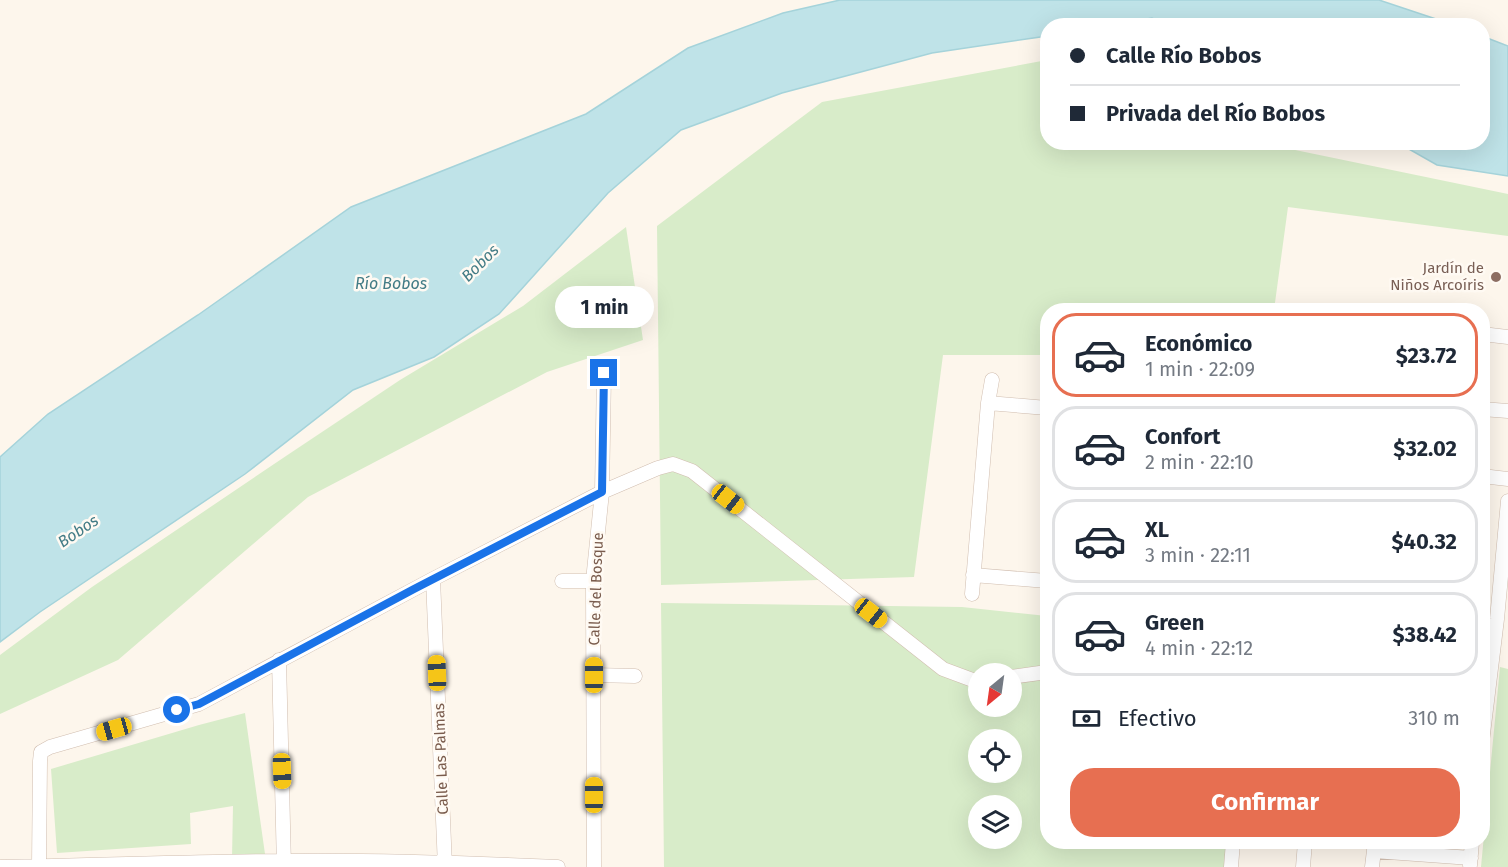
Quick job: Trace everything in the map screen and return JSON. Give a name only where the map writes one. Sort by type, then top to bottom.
[{"type":"street","points":[[1490,335],[1508,337]]},
{"type":"street","name":"Calle del Bosque","points":[[594,867],[593,581],[602,492],[604,373]]},
{"type":"street","points":[[972,594],[987,403],[992,380]]},
{"type":"street","points":[[987,403],[1040,407]]},
{"type":"street","points":[[1490,410],[1508,411]]},
{"type":"street","points":[[39,867],[41,752],[50,747],[199,704],[602,492],[673,464],[692,471],[943,669],[968,678]]},
{"type":"street","points":[[1490,477],[1508,479]]},
{"type":"street","points":[[1490,643],[1502,621],[1508,501]]},
{"type":"street","points":[[973,575],[1040,580]]},
{"type":"street","name":"Calle Las Palmas","points":[[433,579],[445,865]]},
{"type":"street","points":[[562,581],[593,581]]},
{"type":"street","points":[[279,660],[284,864]]},
{"type":"street","points":[[1022,675],[1040,673]]},
{"type":"street","points":[[594,675],[635,676]]},
{"type":"street","points":[[1231,867],[1232,849]]},
{"type":"street","points":[[1303,867],[1304,849]]},
{"type":"street","points":[[1372,867],[1375,849]]},
{"type":"street","points":[[1393,849],[1470,862]]},
{"type":"street","points":[[0,867],[284,864],[558,867]]},
{"type":"green space","points":[[1040,61],[1040,150],[1295,150],[1508,194],[1508,236],[1288,207],[1275,303],[1040,303],[1040,355],[943,355],[914,577],[661,585],[657,226],[822,102]]},
{"type":"green space","points":[[626,227],[643,340],[547,372],[308,497],[118,660],[0,714],[0,655],[92,587],[286,456],[400,380],[523,306]]},
{"type":"green space","points":[[661,603],[962,607],[1040,615],[1040,849],[1230,849],[1229,867],[664,867]]},
{"type":"green space","points":[[1500,667],[1508,669],[1508,867],[1481,867],[1483,849],[1490,849],[1490,772]]},
{"type":"green space","points":[[245,713],[265,854],[232,858],[233,806],[190,813],[191,844],[57,853],[51,769]]},
{"type":"water","name":"Río Bobos","points":[[840,0],[1379,0],[1433,18],[1040,18],[1040,37],[932,53],[782,93],[681,130],[608,193],[499,314],[434,357],[353,390],[245,474],[40,612],[0,642],[0,457],[48,414],[198,315],[351,207],[586,114],[688,48],[783,13]]},
{"type":"water","points":[[1490,39],[1508,46],[1508,176],[1437,165],[1411,150],[1490,150]]},
{"type":"place","name":"Jardín de Niños Arcoíris","points":[[1496,277]]},
{"type":"route","points":[[177,710],[199,704],[602,492],[604,373]]},
{"type":"water label","name":"Bobos","points":[[480,263]]},
{"type":"water label","name":"Bobos","points":[[78,531]]}]
